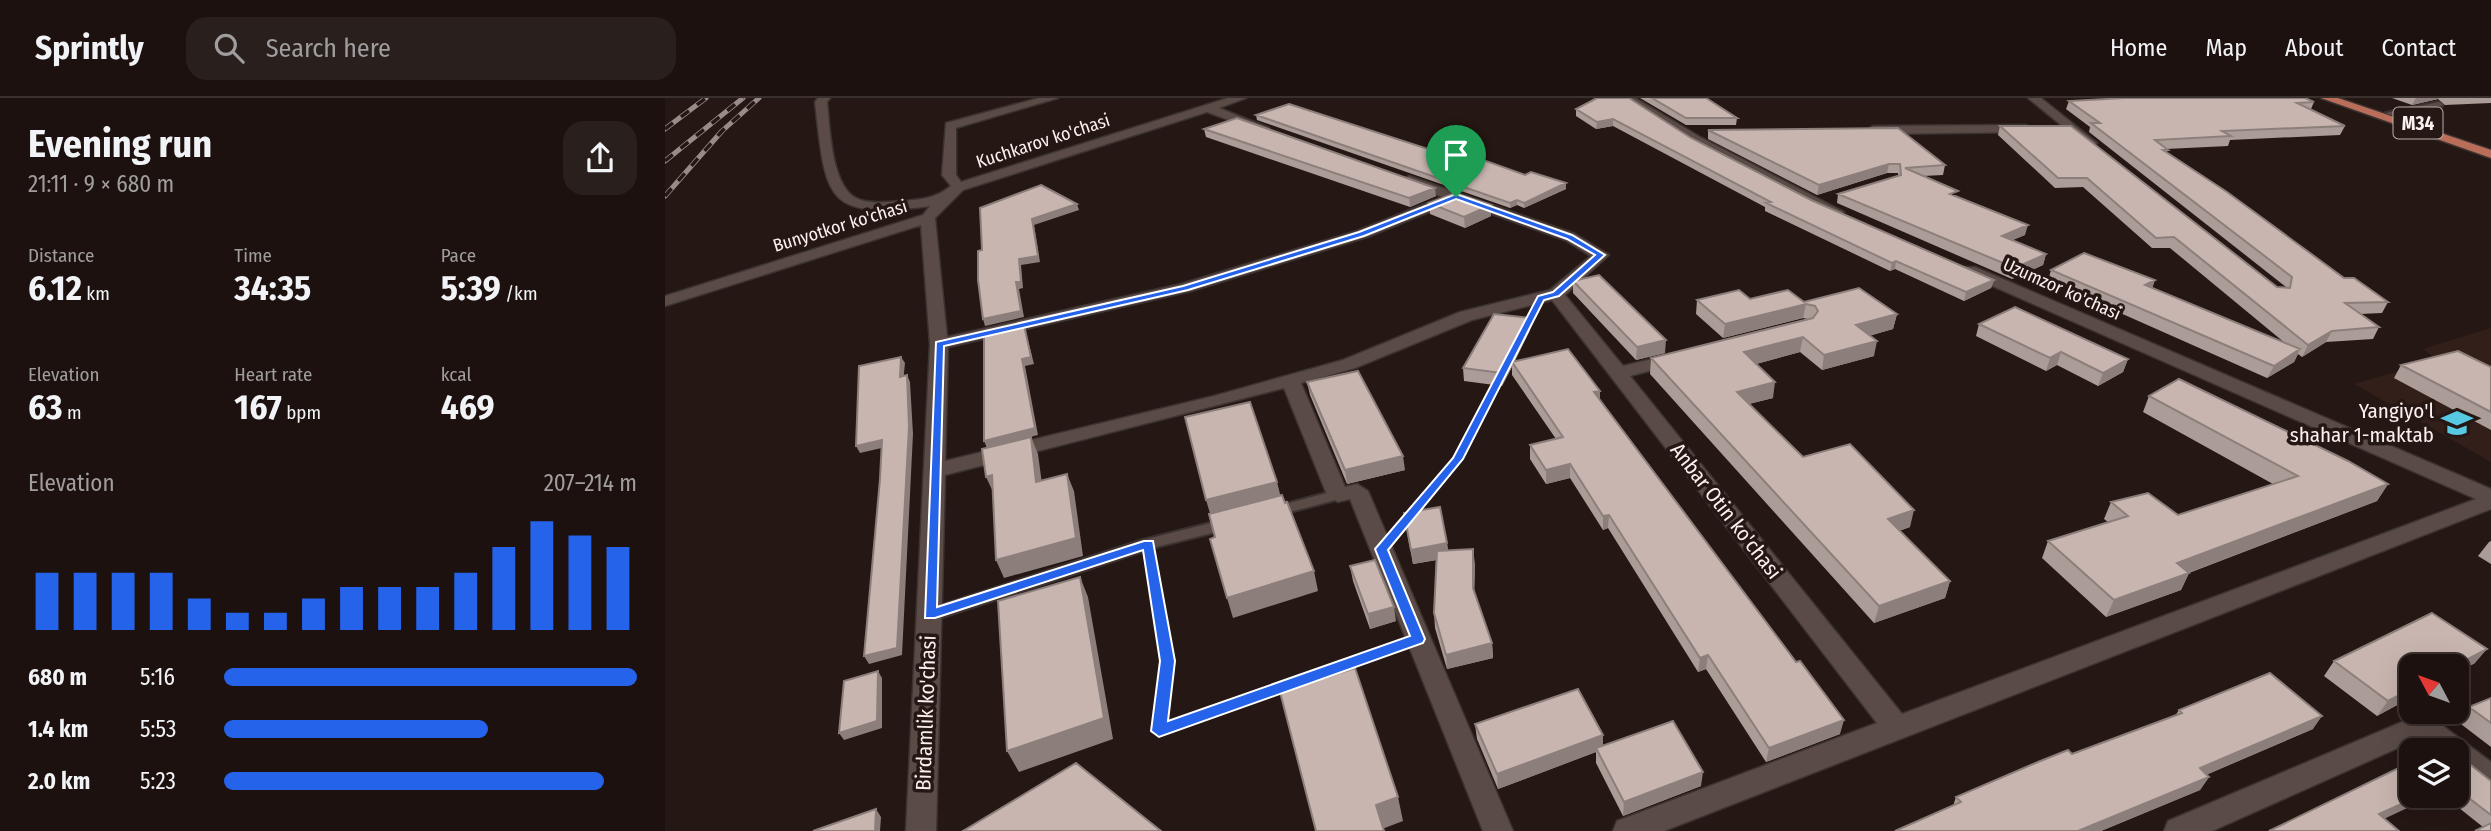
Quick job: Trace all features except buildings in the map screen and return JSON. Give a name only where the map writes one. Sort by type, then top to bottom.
[{"type":"main road","name":"M34","points":[[2327,98],[2491,154]]},
{"type":"main road","name":"M34","points":[[2346,98],[2491,147]]},
{"type":"street","name":"Bunyotkor ko'chasi","points":[[824,98],[821,102],[831,179],[845,200],[871,208],[935,209]]},
{"type":"street","points":[[958,187],[949,175],[950,125],[1052,98]]},
{"type":"street","name":"Kuchkarov ko'chasi","points":[[935,209],[958,187],[1240,98]]},
{"type":"street","points":[[1627,98],[1682,132],[1816,203],[1854,220]]},
{"type":"street","points":[[2034,98],[2105,154]]},
{"type":"street","points":[[1206,108],[1281,135]]},
{"type":"street","points":[[1863,130],[2072,128]]},
{"type":"street","points":[[1682,132],[1710,131]]},
{"type":"street","points":[[937,470],[1349,364],[1466,316],[1556,294],[1601,255],[1570,237],[1393,174]]},
{"type":"street","points":[[1816,203],[1842,195]]},
{"type":"street","points":[[939,344],[1185,288],[1361,234],[1456,197]]},
{"type":"street","name":"Bunyotkor ko'chasi","points":[[665,301],[935,209]]},
{"type":"street","name":"Birdamlik ko'chasi","points":[[921,831],[937,470],[939,344],[935,209]]},
{"type":"street","name":"Uzumzor ko'chasi","points":[[1956,264],[2491,499]]},
{"type":"street","name":"Anbar Otin ko'chasi","points":[[1556,294],[1897,728]]},
{"type":"street","points":[[1618,373],[1698,353]]},
{"type":"street","points":[[1290,380],[1338,495],[1357,491],[1497,831]]},
{"type":"street","points":[[1628,831],[2491,499]]},
{"type":"street","points":[[2179,831],[2421,724],[2438,738]]},
{"type":"street","points":[[2469,762],[2491,779]]},
{"type":"lane","points":[[2390,113],[2439,104]]},
{"type":"lane","points":[[930,615],[1148,544],[1338,495]]},
{"type":"path","points":[[1381,549],[1458,459],[1502,372]]},
{"type":"path","points":[[1148,544],[1168,661],[1159,731],[1418,639]]},
{"type":"shaded area","name":"Yangiyo'l shahar 1-maktab","points":[[2491,328],[2491,462],[2354,384],[2438,360],[2423,349]]},
{"type":"railway","points":[[665,129],[706,98]]},
{"type":"railway","points":[[665,161],[743,98]]},
{"type":"railway","points":[[665,196],[722,131],[759,98]]},
{"type":"place","name":"Yangiyo'l shahar 1-maktab","points":[[2457,423]]},
{"type":"route","points":[[1456,197],[1570,237],[1601,255],[1556,294],[1541,298],[1458,459],[1381,549],[1418,639],[1159,731],[1168,661],[1148,544],[930,615],[937,470],[939,344],[1185,288],[1361,234],[1456,197]]}]
